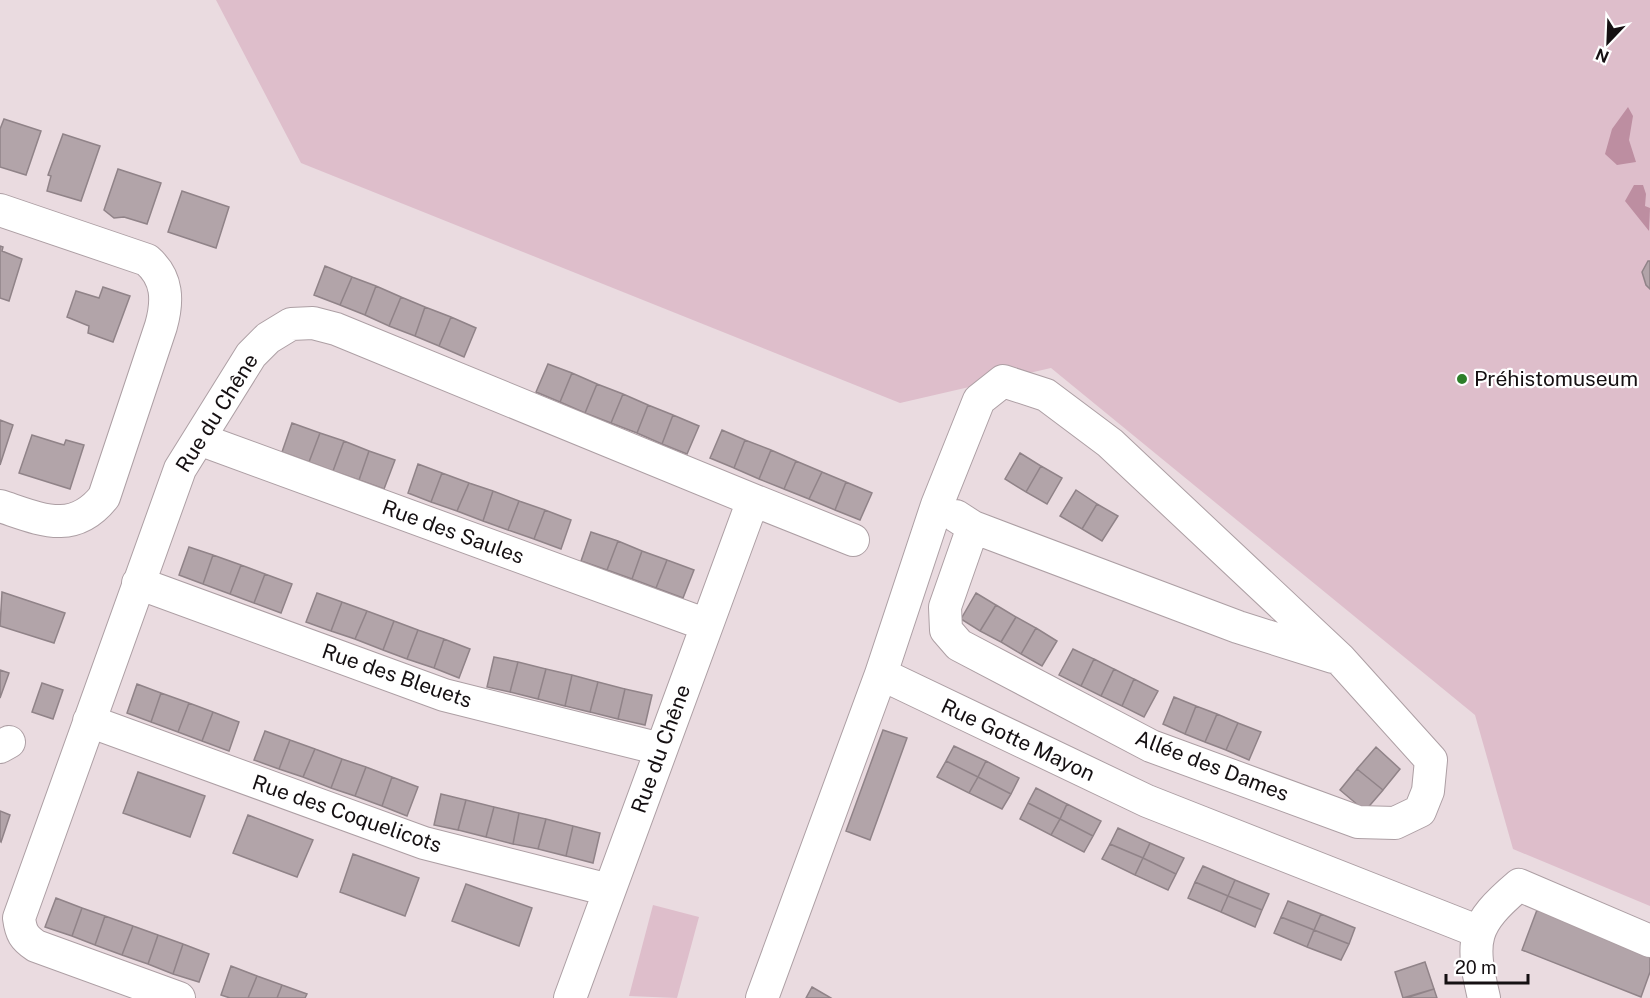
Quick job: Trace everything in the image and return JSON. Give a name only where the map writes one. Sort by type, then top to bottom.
[{"type":"street","points":[[0,210],[147,260],[162,278],[166,298],[161,326],[104,497],[94,510],[82,518],[62,522],[44,520],[0,506]]},
{"type":"street","name":"Rue du Chêne","points":[[179,998],[36,946],[26,939],[21,930],[19,918],[180,469],[256,350],[268,338],[291,324],[313,323],[336,328],[853,540]]},
{"type":"street","name":"Allée des Dames","points":[[881,674],[937,505],[979,400],[1003,381],[1046,395],[1110,443],[1340,659],[1431,760],[1428,791],[1419,811],[1395,823],[1358,822],[1151,746],[959,645],[946,630],[945,607],[973,527]]},
{"type":"street","name":"Rue des Saules","points":[[200,439],[707,625]]},
{"type":"street","name":"Rue du Chêne","points":[[570,998],[753,500]]},
{"type":"street","points":[[937,505],[973,527],[1238,627],[1340,659]]},
{"type":"street","name":"Rue des Bleuets","points":[[138,583],[444,695],[662,749]]},
{"type":"street","points":[[762,998],[881,674]]},
{"type":"street","name":"Rue Gotte Mayon","points":[[881,674],[1147,801],[1477,931]]},
{"type":"street","name":"Rue des Coquelicots","points":[[89,722],[424,843],[609,890]]},
{"type":"street","points":[[1484,998],[1476,964],[1477,931],[1492,908],[1518,885],[1650,941]]},
{"type":"shaded area","points":[[216,0],[1650,0],[1650,906],[1513,849],[1475,715],[1051,368],[900,403],[301,163]]},
{"type":"shaded area","points":[[1628,107],[1633,116],[1629,140],[1636,162],[1617,165],[1605,154],[1612,129]]},
{"type":"shaded area","points":[[1634,185],[1643,185],[1646,194],[1645,206],[1650,208],[1649,231],[1625,201]]},
{"type":"shaded area","points":[[653,905],[699,917],[677,998],[629,996]]},
{"type":"building","points":[[4,119],[41,131],[26,175],[0,167],[0,129]]},
{"type":"building","points":[[63,134],[100,146],[81,201],[47,191],[51,176],[48,175]]},
{"type":"building","points":[[118,169],[161,183],[147,224],[124,217],[114,218],[104,210]]},
{"type":"building","points":[[182,191],[229,207],[216,248],[168,232]]},
{"type":"building","points":[[0,246],[3,247],[2,251],[22,259],[9,301],[0,298]]},
{"type":"building","points":[[1650,261],[1650,289],[1646,285],[1642,272]]},
{"type":"building","points":[[325,266],[352,277],[340,305],[314,295]]},
{"type":"building","points":[[352,277],[376,286],[365,315],[340,305]]},
{"type":"building","points":[[376,286],[401,297],[389,326],[365,315]]},
{"type":"building","points":[[103,287],[130,296],[113,342],[88,333],[89,326],[67,317],[76,291],[99,298]]},
{"type":"building","points":[[401,297],[425,307],[415,336],[389,326]]},
{"type":"building","points":[[425,307],[451,317],[439,346],[415,336]]},
{"type":"building","points":[[451,317],[476,328],[464,357],[439,346]]},
{"type":"building","points":[[548,364],[572,373],[560,402],[536,392]]},
{"type":"building","points":[[572,373],[597,384],[585,413],[560,402]]},
{"type":"building","points":[[597,384],[623,394],[611,423],[585,413]]},
{"type":"building","points":[[623,394],[648,405],[637,433],[611,423]]},
{"type":"building","points":[[648,405],[673,415],[662,444],[637,433]]},
{"type":"building","points":[[673,415],[699,426],[687,454],[662,444]]},
{"type":"building","points":[[0,420],[13,425],[0,465]]},
{"type":"building","points":[[292,423],[320,433],[309,462],[282,452]]},
{"type":"building","points":[[722,430],[745,440],[734,468],[710,458]]},
{"type":"building","points":[[320,433],[344,441],[333,471],[309,462]]},
{"type":"building","points":[[32,435],[64,445],[66,440],[84,445],[70,489],[19,473]]},
{"type":"building","points":[[745,440],[771,450],[759,479],[734,468]]},
{"type":"building","points":[[344,441],[369,451],[359,480],[333,471]]},
{"type":"building","points":[[771,450],[796,461],[784,489],[759,479]]},
{"type":"building","points":[[369,451],[395,460],[384,489],[359,480]]},
{"type":"building","points":[[1020,453],[1041,466],[1026,492],[1005,479]]},
{"type":"building","points":[[796,461],[822,472],[809,499],[784,489]]},
{"type":"building","points":[[418,464],[442,473],[431,502],[408,493]]},
{"type":"building","points":[[1041,466],[1062,478],[1047,504],[1026,492]]},
{"type":"building","points":[[822,472],[846,482],[835,510],[809,499]]},
{"type":"building","points":[[442,473],[469,483],[457,511],[431,502]]},
{"type":"building","points":[[846,482],[872,493],[860,520],[835,510]]},
{"type":"building","points":[[469,483],[493,491],[483,521],[457,511]]},
{"type":"building","points":[[1076,490],[1097,504],[1082,529],[1060,516]]},
{"type":"building","points":[[493,491],[519,501],[508,530],[483,521]]},
{"type":"building","points":[[519,501],[545,510],[534,539],[508,530]]},
{"type":"building","points":[[1097,504],[1118,516],[1102,541],[1082,529]]},
{"type":"building","points":[[545,510],[571,520],[561,549],[534,539]]},
{"type":"building","points":[[591,532],[618,541],[607,570],[581,561]]},
{"type":"building","points":[[618,541],[642,551],[632,579],[607,570]]},
{"type":"building","points":[[189,547],[213,555],[203,584],[179,575]]},
{"type":"building","points":[[642,551],[667,560],[656,588],[632,579]]},
{"type":"building","points":[[213,555],[241,565],[230,594],[203,584]]},
{"type":"building","points":[[667,560],[694,570],[683,598],[656,588]]},
{"type":"building","points":[[241,565],[265,574],[254,603],[230,594]]},
{"type":"building","points":[[265,574],[292,584],[281,613],[254,603]]},
{"type":"building","points":[[2,592],[65,613],[54,643],[0,626]]},
{"type":"building","points":[[317,593],[342,602],[331,631],[306,622]]},
{"type":"building","points":[[976,593],[996,605],[980,631],[961,619]]},
{"type":"building","points":[[342,602],[367,611],[355,639],[331,631]]},
{"type":"building","points":[[996,605],[1016,617],[1001,642],[980,631]]},
{"type":"building","points":[[367,611],[394,621],[383,650],[355,639]]},
{"type":"building","points":[[1016,617],[1036,628],[1021,654],[1001,642]]},
{"type":"building","points":[[394,621],[418,630],[407,659],[383,650]]},
{"type":"building","points":[[1036,628],[1057,641],[1042,666],[1021,654]]},
{"type":"building","points":[[418,630],[444,639],[434,668],[407,659]]},
{"type":"building","points":[[444,639],[470,649],[459,678],[434,668]]},
{"type":"building","points":[[1073,649],[1094,659],[1081,686],[1059,675]]},
{"type":"building","points":[[494,657],[518,662],[510,692],[487,687]]},
{"type":"building","points":[[1094,659],[1114,669],[1101,696],[1081,686]]},
{"type":"building","points":[[518,662],[546,669],[538,699],[510,692]]},
{"type":"building","points":[[546,669],[572,675],[565,706],[538,699]]},
{"type":"building","points":[[1114,669],[1134,679],[1122,706],[1101,696]]},
{"type":"building","points":[[0,670],[9,673],[0,698]]},
{"type":"building","points":[[572,675],[598,682],[590,712],[565,706]]},
{"type":"building","points":[[1134,679],[1158,691],[1144,717],[1122,706]]},
{"type":"building","points":[[598,682],[625,689],[618,719],[590,712]]},
{"type":"building","points":[[42,683],[63,690],[53,719],[32,712]]},
{"type":"building","points":[[137,684],[161,693],[151,722],[127,713]]},
{"type":"building","points":[[625,689],[652,695],[645,725],[618,719]]},
{"type":"building","points":[[161,693],[189,703],[178,732],[151,722]]},
{"type":"building","points":[[1174,697],[1196,706],[1185,734],[1163,724]]},
{"type":"building","points":[[189,703],[213,712],[202,741],[178,732]]},
{"type":"building","points":[[1196,706],[1217,714],[1205,742],[1185,734]]},
{"type":"building","points":[[213,712],[239,722],[229,751],[202,741]]},
{"type":"building","points":[[1217,714],[1238,723],[1226,750],[1205,742]]},
{"type":"building","points":[[1238,723],[1261,732],[1249,760],[1226,750]]},
{"type":"building","points":[[883,730],[907,738],[870,840],[846,831]]},
{"type":"building","points":[[265,731],[290,740],[279,769],[254,760]]},
{"type":"building","points":[[290,740],[315,749],[303,777],[279,769]]},
{"type":"building","points":[[954,746],[986,761],[978,777],[946,761]]},
{"type":"building","points":[[1376,747],[1400,769],[1383,790],[1357,769]]},
{"type":"building","points":[[315,749],[342,759],[331,788],[303,777]]},
{"type":"building","points":[[342,759],[366,767],[355,796],[331,788]]},
{"type":"building","points":[[946,761],[978,777],[969,793],[937,777]]},
{"type":"building","points":[[986,761],[1019,778],[1011,794],[978,777]]},
{"type":"building","points":[[366,767],[392,777],[382,806],[355,796]]},
{"type":"building","points":[[1357,769],[1383,790],[1365,811],[1340,790]]},
{"type":"building","points":[[138,772],[205,796],[190,837],[123,813]]},
{"type":"building","points":[[392,777],[418,787],[407,816],[382,806]]},
{"type":"building","points":[[978,777],[1011,794],[1002,809],[969,793]]},
{"type":"building","points":[[1036,788],[1067,804],[1060,819],[1028,803]]},
{"type":"building","points":[[441,794],[466,800],[458,830],[434,825]]},
{"type":"building","points":[[466,800],[494,807],[486,837],[458,830]]},
{"type":"building","points":[[1028,803],[1060,819],[1051,835],[1020,819]]},
{"type":"building","points":[[1067,804],[1101,821],[1093,836],[1060,819]]},
{"type":"building","points":[[494,807],[519,813],[513,844],[486,837]]},
{"type":"building","points":[[0,811],[10,815],[1,842],[0,841]]},
{"type":"building","points":[[519,813],[546,819],[538,849],[513,844]]},
{"type":"building","points":[[248,815],[313,840],[297,877],[233,853]]},
{"type":"building","points":[[546,819],[573,826],[566,856],[538,849]]},
{"type":"building","points":[[1060,819],[1093,836],[1084,852],[1051,835]]},
{"type":"building","points":[[573,826],[600,833],[593,863],[566,856]]},
{"type":"building","points":[[1118,828],[1150,843],[1143,858],[1110,844]]},
{"type":"building","points":[[1150,843],[1184,858],[1176,874],[1143,858]]},
{"type":"building","points":[[1110,844],[1143,858],[1135,875],[1102,859]]},
{"type":"building","points":[[353,854],[419,878],[405,916],[340,892]]},
{"type":"building","points":[[1143,858],[1176,874],[1168,890],[1135,875]]},
{"type":"building","points":[[1203,866],[1235,880],[1228,896],[1195,882]]},
{"type":"building","points":[[1235,880],[1269,894],[1262,910],[1228,896]]},
{"type":"building","points":[[1195,882],[1228,896],[1221,912],[1188,898]]},
{"type":"building","points":[[466,884],[532,908],[519,946],[452,921]]},
{"type":"building","points":[[1228,896],[1262,910],[1255,927],[1221,912]]},
{"type":"building","points":[[56,898],[82,908],[72,936],[45,927]]},
{"type":"building","points":[[1288,901],[1321,914],[1314,930],[1281,917]]},
{"type":"building","points":[[82,908],[105,916],[95,945],[72,936]]},
{"type":"building","points":[[1537,910],[1650,954],[1650,972],[1641,997],[1522,950]]},
{"type":"building","points":[[1321,914],[1355,928],[1349,944],[1314,930]]},
{"type":"building","points":[[105,916],[133,926],[122,955],[95,945]]},
{"type":"building","points":[[1281,917],[1314,930],[1307,947],[1274,933]]},
{"type":"building","points":[[133,926],[158,935],[148,964],[122,955]]},
{"type":"building","points":[[1314,930],[1349,944],[1341,960],[1307,947]]},
{"type":"building","points":[[158,935],[183,944],[173,974],[148,964]]},
{"type":"building","points":[[183,944],[209,954],[199,982],[173,974]]},
{"type":"building","points":[[1425,962],[1434,989],[1403,998],[1395,972]]},
{"type":"building","points":[[231,966],[257,976],[248,998],[230,998],[221,995]]},
{"type":"building","points":[[257,976],[282,985],[277,998],[248,998]]},
{"type":"building","points":[[282,985],[307,994],[305,998],[277,998]]},
{"type":"building","points":[[812,987],[831,998],[806,998]]},
{"type":"building","points":[[1434,989],[1437,998],[1406,998]]},
{"type":"place","name":"Préhistomuseum","points":[[1462,379]]}]
